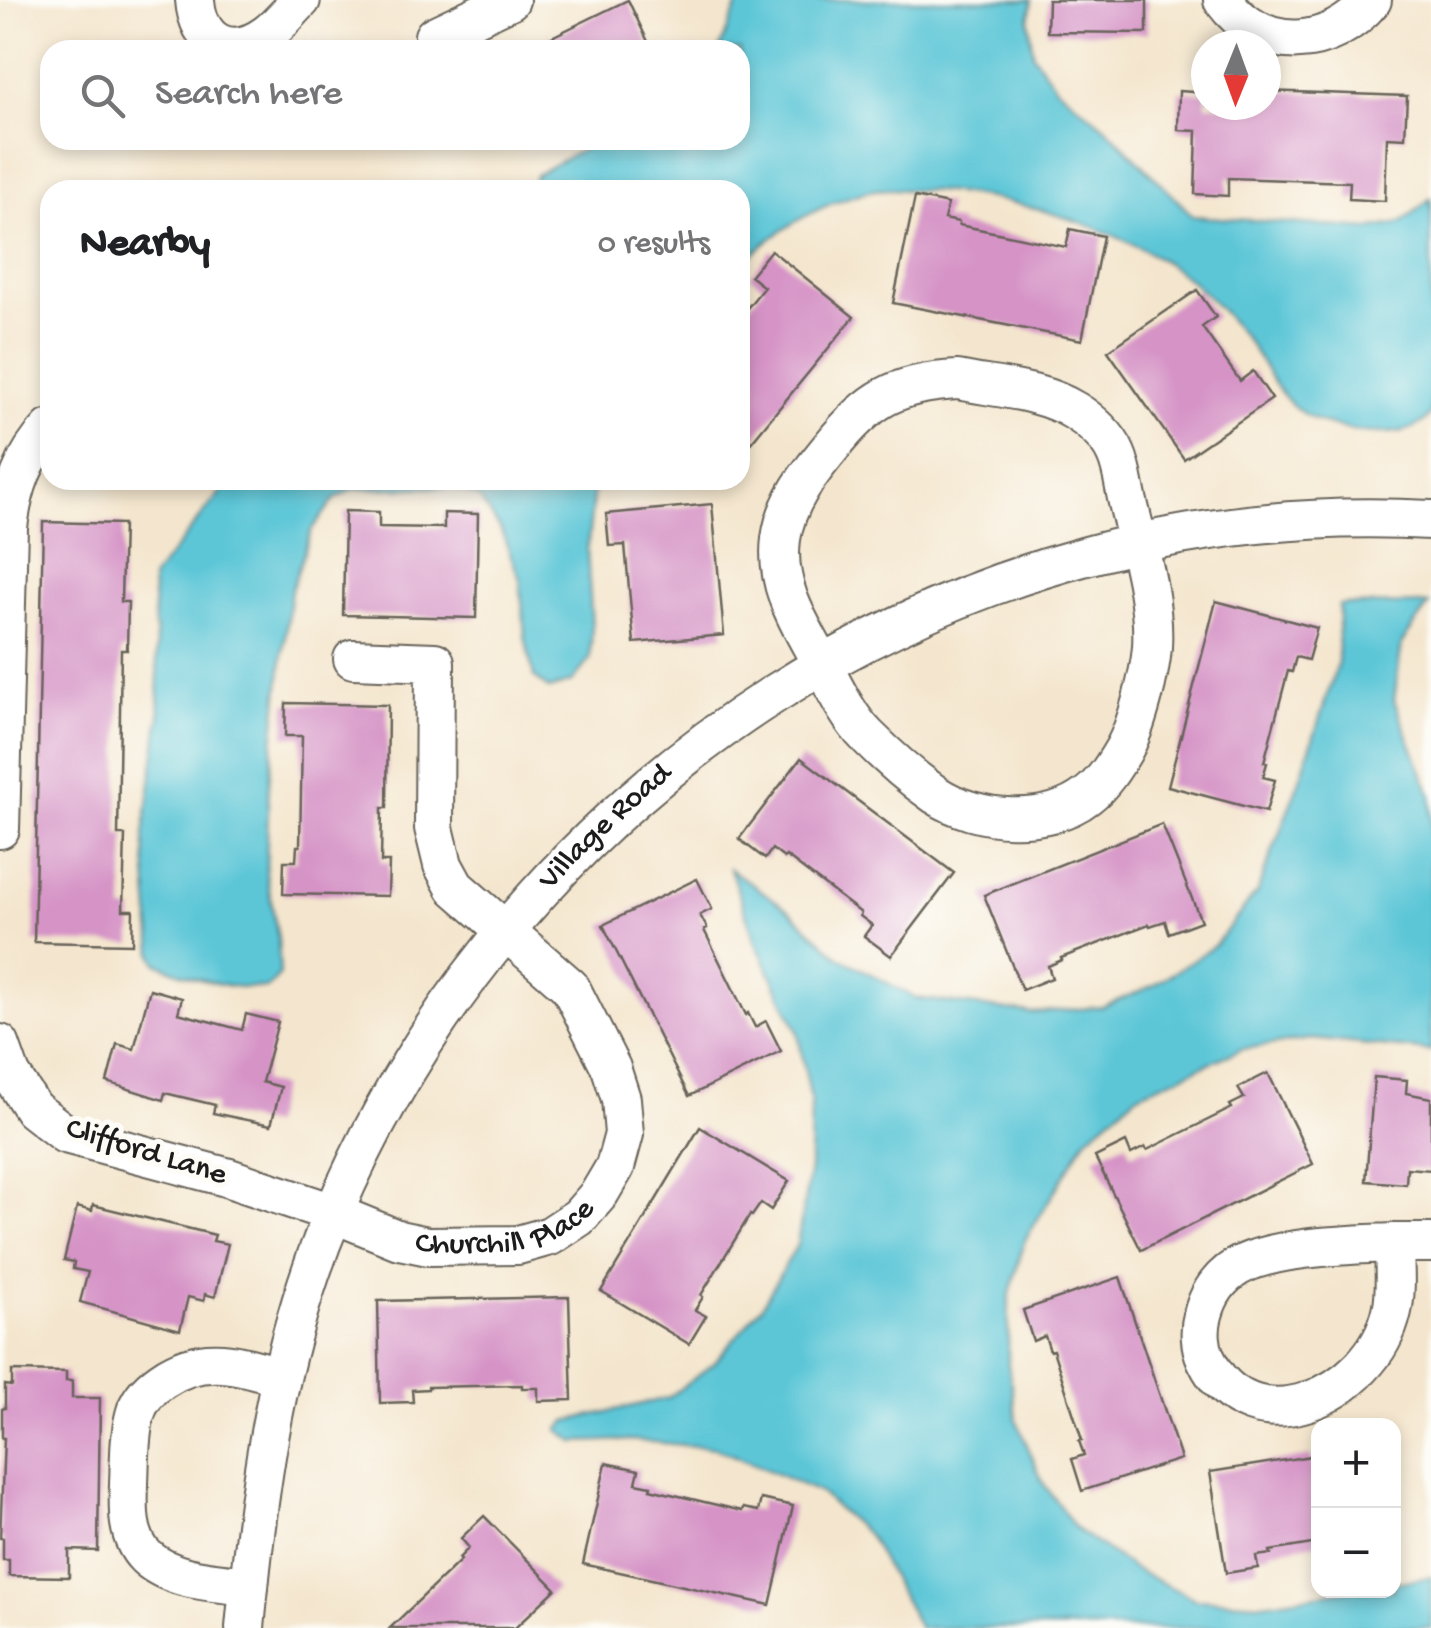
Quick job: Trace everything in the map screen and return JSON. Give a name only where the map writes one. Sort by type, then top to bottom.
[{"type":"street","points":[[195,0],[196,20],[212,40]]},
{"type":"street","points":[[256,40],[301,0]]},
{"type":"street","points":[[434,36],[510,0]]},
{"type":"street","points":[[1222,0],[1249,27],[1272,38],[1302,40],[1335,32],[1362,13],[1372,0]]},
{"type":"street","points":[[958,380],[1046,398],[1076,411],[1101,432],[1116,454],[1137,543],[1152,619],[1152,652],[1130,737],[1112,770],[1086,797],[1054,812],[1021,816],[989,816],[937,795],[866,735],[788,602],[781,570],[781,540],[789,508],[804,480],[854,418],[875,400],[926,382],[958,380]]},
{"type":"street","points":[[0,828],[8,527],[21,470],[40,440]]},
{"type":"street","name":"Village Road","points":[[245,1628],[256,1503],[280,1376],[334,1213],[392,1094],[447,1006],[505,929],[593,834],[662,772],[736,717],[823,665],[960,598],[1137,543],[1204,530],[1294,520],[1431,520]]},
{"type":"street","name":"Churchill Place","points":[[334,1213],[400,1240],[428,1246],[518,1246],[550,1236],[579,1216],[600,1194],[615,1167],[624,1134],[621,1100],[611,1068],[570,988],[456,887],[437,847],[435,662],[353,659]]},
{"type":"street","name":"Clifford Lane","points":[[0,1044],[11,1075],[33,1110],[65,1134],[226,1176],[334,1213]]},
{"type":"street","points":[[1413,1243],[1384,1336],[1369,1362],[1351,1380],[1325,1396],[1297,1404],[1271,1405],[1248,1401],[1212,1373],[1203,1352],[1200,1324],[1206,1302],[1218,1282],[1236,1268],[1257,1258],[1330,1246],[1413,1243]]},
{"type":"street","points":[[248,1586],[197,1580],[146,1556],[131,1534],[130,1441],[135,1412],[147,1391],[198,1362],[231,1364],[280,1376]]},
{"type":"water","points":[[740,0],[1032,0],[1029,22],[1033,55],[1057,88],[1105,127],[1193,216],[1369,229],[1401,223],[1431,198],[1431,413],[1421,424],[1390,433],[1351,430],[1304,414],[1278,388],[1231,321],[1186,277],[1126,241],[1015,204],[941,192],[869,191],[832,203],[799,220],[750,257],[750,180],[534,180],[537,174],[581,150],[750,150],[750,40],[723,40]]},
{"type":"water","points":[[351,490],[335,499],[312,529],[291,590],[269,784],[266,873],[280,974],[268,988],[239,987],[197,978],[157,963],[153,954],[144,834],[160,714],[152,578],[220,493]]},
{"type":"water","points":[[461,490],[594,490],[587,550],[590,659],[572,682],[549,689],[534,677],[525,637],[520,579],[500,528],[478,497]]},
{"type":"water","points":[[1429,604],[1402,643],[1394,700],[1431,795],[1431,1051],[1311,1039],[1242,1049],[1138,1094],[1087,1137],[1024,1242],[1009,1298],[1008,1364],[1017,1421],[1043,1483],[1076,1529],[1132,1568],[1195,1599],[1263,1603],[1311,1596],[1401,1598],[1401,1582],[1431,1577],[1431,1628],[919,1628],[869,1536],[819,1492],[716,1448],[630,1440],[575,1442],[559,1430],[567,1421],[668,1398],[715,1362],[762,1306],[797,1245],[810,1168],[811,1101],[797,1029],[756,943],[730,869],[789,910],[839,957],[916,998],[1030,1013],[1102,1007],[1153,986],[1214,946],[1257,892],[1299,782],[1338,662],[1339,605]]},
{"type":"building","points":[[628,0],[647,40],[546,40]]},
{"type":"building","points":[[1048,0],[1147,0],[1147,33],[1047,32]]},
{"type":"building","points":[[1179,91],[1191,92],[1191,120],[1281,120],[1281,92],[1407,96],[1405,138],[1387,137],[1385,201],[1349,199],[1350,182],[1228,178],[1228,196],[1195,194],[1197,131],[1178,130]]},
{"type":"building","points":[[915,197],[948,204],[944,219],[959,225],[1066,247],[1070,229],[1103,236],[1082,340],[893,303]]},
{"type":"building","points":[[771,250],[854,317],[750,444],[750,304],[764,287],[750,276]]},
{"type":"building","points":[[1197,290],[1216,317],[1202,327],[1240,381],[1253,371],[1272,399],[1184,459],[1108,351]]},
{"type":"building","points":[[712,504],[724,635],[634,643],[625,545],[609,546],[606,514]]},
{"type":"building","points":[[345,511],[379,512],[379,527],[444,528],[444,513],[478,514],[476,618],[343,615]]},
{"type":"building","points":[[43,522],[123,524],[121,602],[128,602],[127,650],[121,650],[118,835],[125,835],[123,910],[133,910],[132,944],[34,942]]},
{"type":"building","points":[[1216,601],[1317,628],[1308,660],[1296,657],[1292,672],[1288,671],[1264,762],[1267,763],[1263,777],[1275,780],[1266,812],[1168,786]]},
{"type":"building","points":[[286,703],[388,705],[387,808],[382,808],[381,862],[389,862],[388,896],[283,894],[284,861],[296,861],[300,846],[302,736],[285,736]]},
{"type":"building","points":[[801,758],[954,873],[891,956],[864,936],[872,925],[861,913],[786,856],[772,849],[765,859],[739,839]]},
{"type":"building","points":[[1162,824],[1201,921],[1169,933],[1165,921],[1149,924],[1061,958],[1048,966],[1052,978],[1022,990],[984,895]]},
{"type":"building","points":[[697,879],[712,909],[700,915],[707,928],[704,930],[746,1015],[755,1027],[766,1021],[781,1051],[689,1096],[603,925]]},
{"type":"building","points":[[150,989],[182,998],[178,1013],[242,1030],[246,1014],[278,1022],[262,1082],[281,1087],[271,1125],[213,1113],[215,1105],[165,1093],[163,1100],[107,1082],[117,1044],[134,1049]]},
{"type":"building","points":[[1268,1073],[1313,1164],[1141,1250],[1095,1157],[1126,1142],[1131,1154],[1145,1147],[1147,1150],[1232,1108],[1230,1105],[1244,1098],[1238,1088]]},
{"type":"building","points":[[1374,1077],[1407,1080],[1406,1093],[1431,1098],[1431,1170],[1407,1168],[1406,1184],[1366,1181]]},
{"type":"building","points":[[700,1127],[789,1181],[771,1210],[761,1203],[750,1215],[701,1295],[695,1310],[706,1316],[689,1344],[601,1291]]},
{"type":"building","points":[[93,1205],[215,1235],[213,1241],[228,1244],[215,1297],[205,1294],[204,1301],[188,1297],[180,1330],[80,1302],[88,1272],[73,1269],[74,1262],[64,1260],[77,1207],[92,1211]]},
{"type":"building","points":[[1120,1277],[1181,1459],[1082,1491],[1072,1459],[1084,1455],[1079,1441],[1082,1440],[1053,1350],[1050,1351],[1045,1336],[1033,1341],[1023,1310]]},
{"type":"building","points":[[569,1297],[572,1400],[538,1401],[538,1388],[522,1385],[428,1387],[412,1390],[413,1402],[380,1403],[378,1301]]},
{"type":"building","points":[[12,1371],[66,1372],[66,1381],[72,1381],[72,1398],[100,1398],[98,1551],[69,1550],[69,1577],[9,1576],[9,1560],[3,1560],[2,1409],[5,1385],[12,1386]]},
{"type":"building","points":[[1311,1456],[1311,1544],[1270,1551],[1271,1554],[1256,1556],[1258,1568],[1226,1573],[1210,1472]]},
{"type":"building","points":[[606,1463],[639,1470],[636,1483],[651,1486],[650,1489],[742,1511],[758,1511],[761,1499],[793,1506],[770,1605],[583,1564]]},
{"type":"building","points":[[484,1516],[556,1589],[515,1628],[390,1628],[461,1560],[469,1548],[461,1538]]}]
